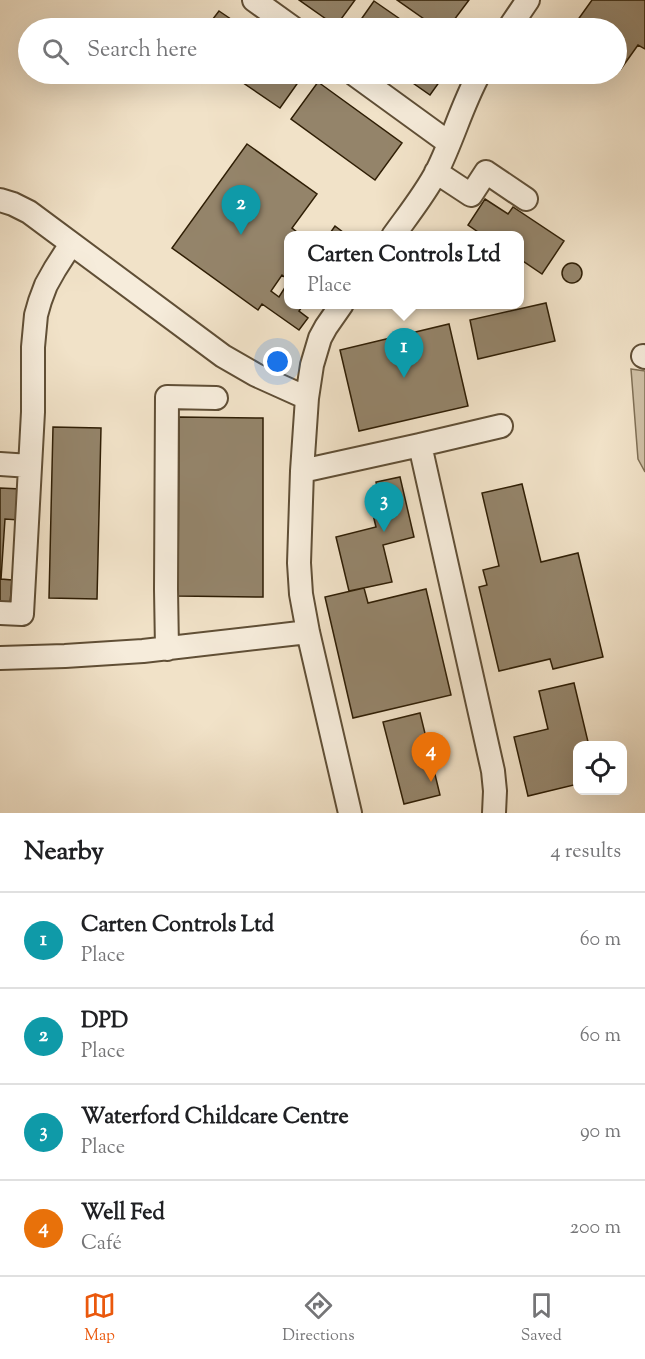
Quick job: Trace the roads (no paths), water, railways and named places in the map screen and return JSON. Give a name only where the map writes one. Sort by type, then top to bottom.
[{"type":"street","points":[[254,0],[279,18]]},
{"type":"street","points":[[515,18],[526,1]]},
{"type":"street","points":[[368,84],[449,143]]},
{"type":"street","points":[[397,231],[436,172],[465,100],[474,84]]},
{"type":"street","points":[[436,172],[471,195],[486,172],[526,199]]},
{"type":"street","points":[[0,200],[22,208],[223,356],[280,387],[307,398]]},
{"type":"street","points":[[0,613],[22,614],[36,315],[46,285],[71,244]]},
{"type":"street","points":[[339,309],[326,327],[315,352],[307,398],[299,563],[301,594],[308,632],[350,813]]},
{"type":"street","points":[[167,649],[167,397],[216,398]]},
{"type":"street","points":[[302,471],[501,426]]},
{"type":"street","points":[[420,445],[493,771],[494,813]]},
{"type":"street","points":[[0,464],[30,466]]},
{"type":"street","points":[[0,658],[110,654],[308,632]]},
{"type":"place","name":"DPD","points":[[241,235]]},
{"type":"place","name":"Carten Controls Ltd","points":[[404,378]]},
{"type":"place","name":"Waterford Childcare Centre","points":[[384,532]]},
{"type":"place","name":"Well Fed","points":[[431,782]]}]
